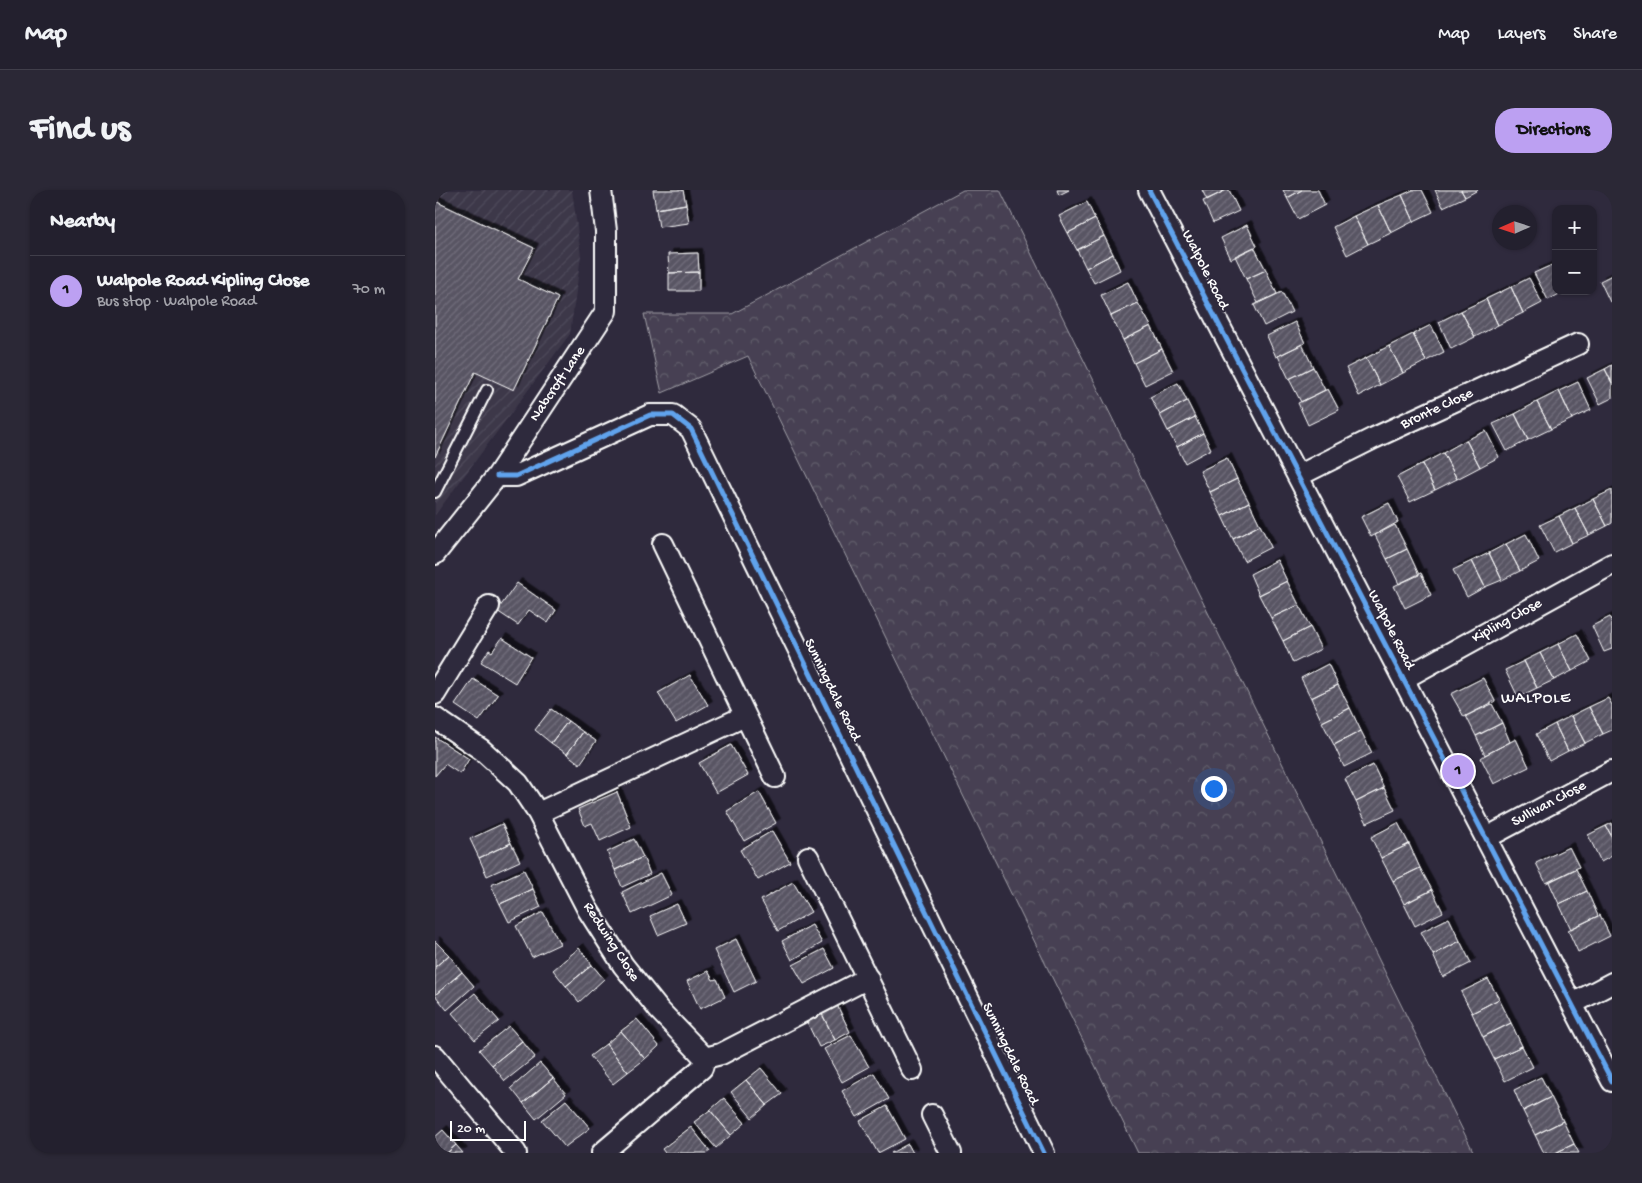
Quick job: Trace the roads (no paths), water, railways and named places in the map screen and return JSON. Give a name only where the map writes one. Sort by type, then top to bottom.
[{"type":"street","name":"Nabcroft Lane","points":[[435,554],[497,476],[606,311],[606,231],[601,190]]},
{"type":"street","name":"Walpole Road","points":[[1149,190],[1612,1081]]},
{"type":"street","name":"Bronte Close","points":[[1297,476],[1373,438],[1578,344]]},
{"type":"street","name":"Sunningdale Road","points":[[497,476],[516,476],[650,415],[673,415],[691,429],[1044,1153]]},
{"type":"street","points":[[663,544],[775,777]]},
{"type":"street","name":"Kipling Close","points":[[1403,678],[1612,564]]},
{"type":"street","points":[[435,694],[489,606]]},
{"type":"street","points":[[538,813],[745,716]]},
{"type":"street","name":"Redwing Close","points":[[435,718],[489,756],[518,783],[538,813],[589,910],[623,965],[659,1010],[705,1058]]},
{"type":"street","name":"Sullivan Close","points":[[1485,838],[1612,771]]},
{"type":"street","points":[[808,857],[912,1070]]},
{"type":"street","points":[[602,1153],[702,1068],[705,1058],[721,1054],[868,978]]},
{"type":"street","points":[[1572,1004],[1612,983]]},
{"type":"street","points":[[435,1056],[516,1153]]},
{"type":"street","points":[[932,1115],[951,1153]]},
{"type":"lane","points":[[435,492],[487,390]]},
{"type":"place","name":"Walpole Road Kipling Close","points":[[1458,771]]},
{"type":"district","name":"WALPOLE","points":[[1536,699]]}]
